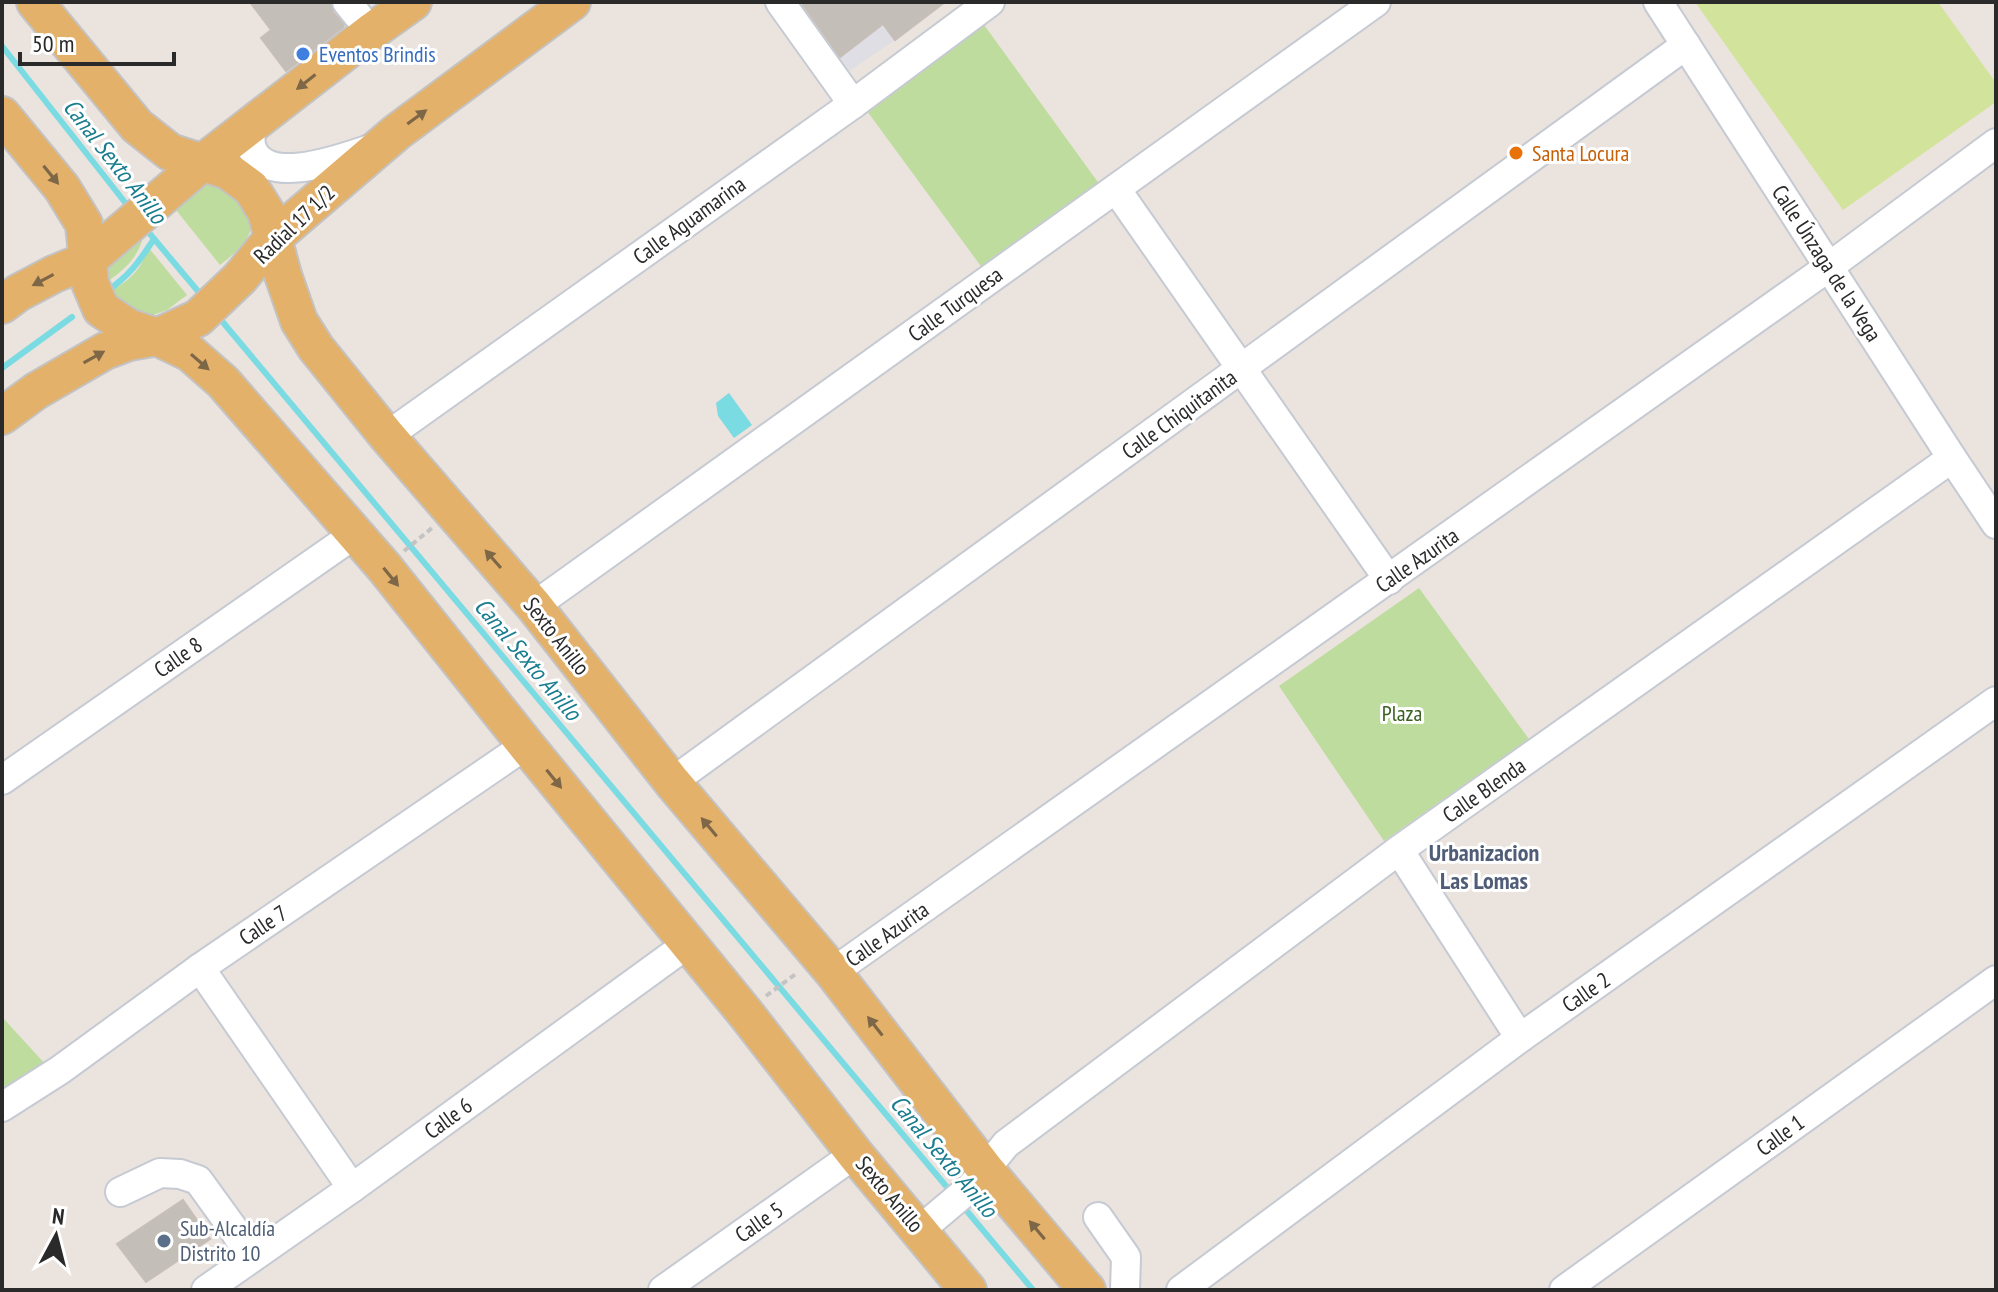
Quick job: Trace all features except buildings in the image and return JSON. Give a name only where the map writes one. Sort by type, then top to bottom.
[{"type":"main road","name":"Sexto Anillo","points":[[35,2],[137,126],[170,152],[228,171],[251,188],[266,212],[299,321],[316,348],[387,436],[534,606],[978,1178],[1087,1290]]},
{"type":"main road","points":[[2,305],[54,274],[88,260],[202,163],[413,2]]},
{"type":"main road","name":"Radial 17 1/2","points":[[2,416],[36,391],[105,351],[129,342],[157,337],[198,318],[240,278],[272,239],[397,132],[572,2]]},
{"type":"main road","name":"Sexto Anillo","points":[[2,115],[62,188],[84,224],[90,283],[101,309],[128,327],[190,353],[223,382],[384,567],[689,943],[855,1154],[929,1223],[968,1290]]},
{"type":"street","points":[[347,2],[371,32]]},
{"type":"street","points":[[780,2],[853,104]]},
{"type":"street","name":"Calle Aguamarina","points":[[387,436],[853,104],[990,2]]},
{"type":"street","name":"Calle Turquesa","points":[[534,606],[1376,2]]},
{"type":"street","name":"Calle Únzaga de la Vega","points":[[1658,2],[1996,524]]},
{"type":"street","name":"Calle Chiquitanita","points":[[672,782],[1686,45]]},
{"type":"street","points":[[251,125],[251,147],[262,162],[279,167],[303,168],[381,146]]},
{"type":"street","name":"Calle Azurita","points":[[818,970],[1389,580],[1830,266],[1996,143]]},
{"type":"street","points":[[1116,189],[1389,580]]},
{"type":"street","name":"Calle Blenda","points":[[929,1223],[978,1178],[1006,1144],[1399,850],[1952,458]]},
{"type":"street","name":"Calle 8","points":[[2,780],[355,534]]},
{"type":"street","name":"Calle 2","points":[[1181,1290],[1520,1038],[1996,701]]},
{"type":"street","name":"Calle 7","points":[[2,1107],[60,1070],[200,968],[526,745]]},
{"type":"street","points":[[1399,850],[1520,1038]]},
{"type":"street","name":"Calle 6","points":[[218,1287],[251,1258],[689,943]]},
{"type":"street","points":[[200,968],[352,1188]]},
{"type":"street","name":"Calle 1","points":[[1564,1290],[1996,980]]},
{"type":"street","name":"Calle 5","points":[[663,1290],[855,1154]]},
{"type":"street","points":[[120,1192],[160,1173],[180,1174],[198,1180],[251,1258]]},
{"type":"street","points":[[1098,1217],[1126,1257],[1125,1290]]},
{"type":"path","points":[[395,559],[436,525]]},
{"type":"path","points":[[762,999],[818,970]]},
{"type":"shaded area","points":[[797,2],[945,2],[849,71]]},
{"type":"green space","points":[[1695,2],[1938,2],[1996,83],[1996,102],[1843,210]]},
{"type":"green space","points":[[982,22],[1100,185],[983,269],[864,107]]},
{"type":"green space","points":[[207,185],[233,196],[248,211],[251,220],[244,243],[220,265],[172,205],[195,188]]},
{"type":"green space","points":[[134,231],[142,241],[136,253],[129,264],[108,281],[112,260]]},
{"type":"green space","points":[[148,247],[187,295],[167,310],[153,315],[121,304],[112,290],[135,273]]},
{"type":"green space","name":"Plaza","points":[[1419,588],[1529,739],[1384,841],[1279,686]]},
{"type":"green space","points":[[2,1017],[47,1066],[2,1107]]},
{"type":"water","points":[[729,393],[752,425],[734,438],[718,416],[716,403]]},
{"type":"waterway","name":"Canal Sexto Anillo","points":[[2,46],[131,210]]},
{"type":"waterway","name":"Canal Sexto Anillo","points":[[145,228],[202,296]]},
{"type":"waterway","points":[[107,291],[133,268],[154,239]]},
{"type":"waterway","name":"Canal Sexto Anillo","points":[[216,314],[951,1192]]},
{"type":"waterway","points":[[2,368],[72,317]]},
{"type":"waterway","name":"Canal Sexto Anillo","points":[[961,1204],[1033,1290]]},
{"type":"place","name":"Eventos Brindis","points":[[303,54]]},
{"type":"place","name":"Santa Locura","points":[[1516,153]]},
{"type":"place","name":"Sub-Alcaldía Distrito 10","points":[[164,1241]]},
{"type":"district","name":"Urbanizacion Las Lomas","points":[[1484,866]]}]
